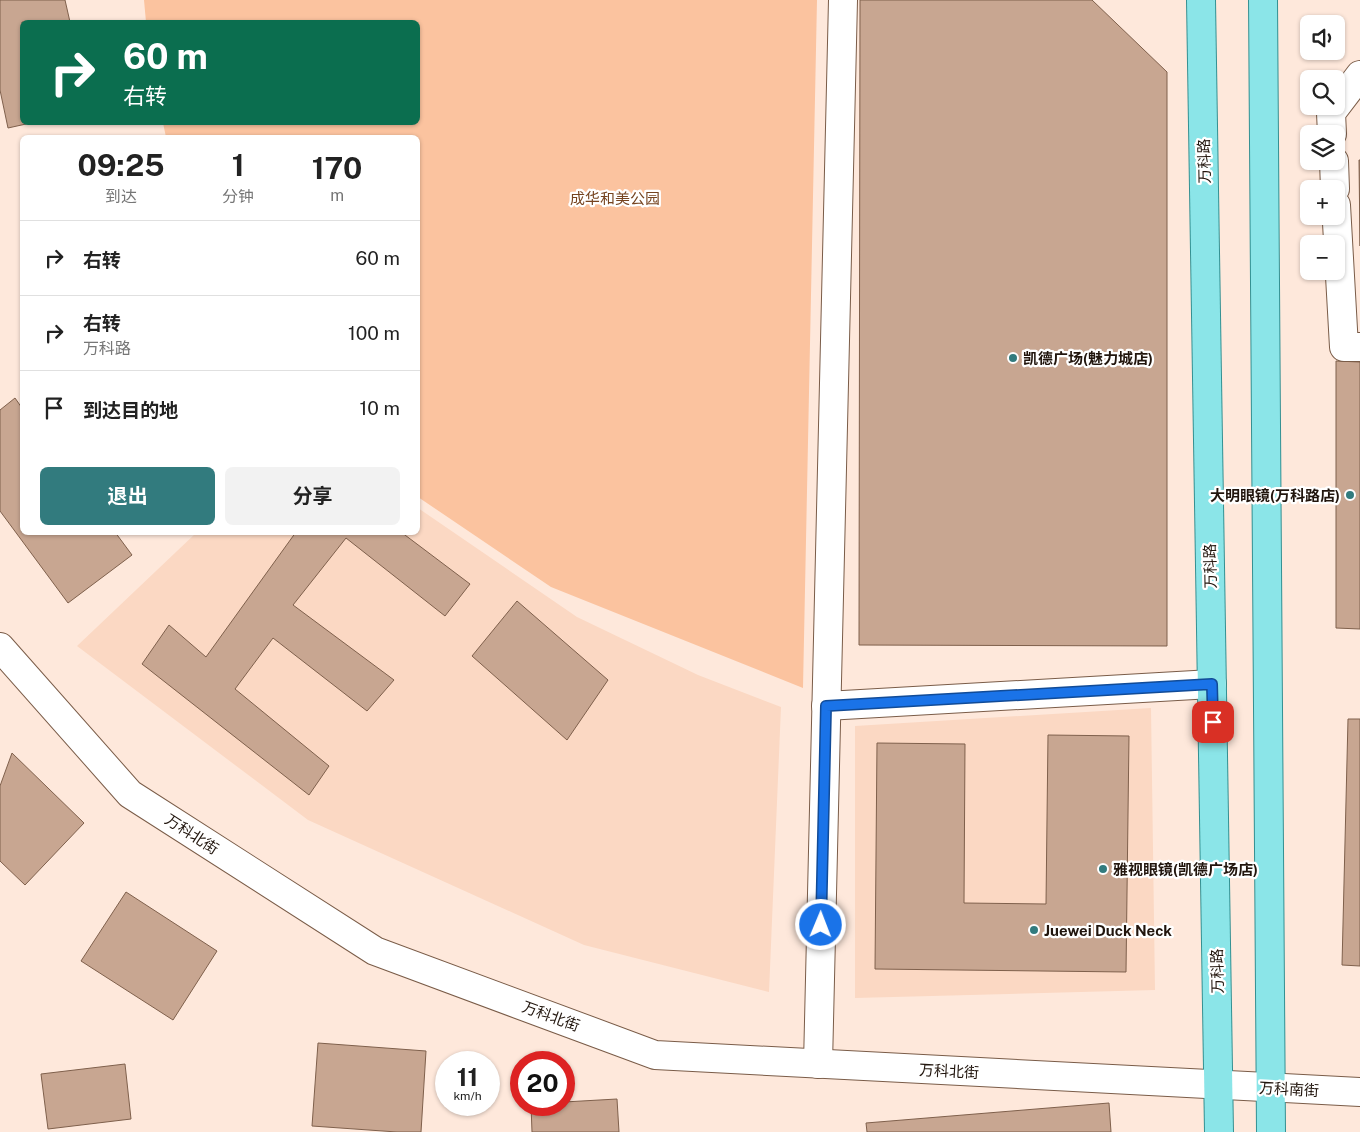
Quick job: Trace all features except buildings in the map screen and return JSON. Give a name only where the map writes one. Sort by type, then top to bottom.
[{"type":"main road","name":"万科路","points":[[1201,0],[1219,1132]]},
{"type":"main road","points":[[1263,0],[1271,1132]]},
{"type":"street","points":[[818,1064],[843,0]]},
{"type":"street","points":[[1332,125],[1331,114],[1360,75]]},
{"type":"street","points":[[1339,225],[1351,297],[1344,347],[1360,346]]},
{"type":"street","name":"万科北街","points":[[0,647],[130,794],[375,951],[655,1055],[1218,1086]]},
{"type":"street","points":[[826,706],[1212,684]]},
{"type":"street","name":"万科南街","points":[[1218,1086],[1360,1092]]},
{"type":"shaded area","points":[[420,509],[577,617],[698,675],[781,707],[769,992],[584,945],[308,820],[77,646],[194,535],[420,535]]},
{"type":"shaded area","points":[[1151,708],[1155,990],[855,998],[855,726]]},
{"type":"green space","name":"成华和美公园","points":[[144,0],[817,0],[803,688],[551,587],[420,498],[420,135],[166,135],[163,125],[420,125],[420,20],[146,20]]},
{"type":"place","name":"凯德广场(魅力城店)","points":[[1013,358]]},
{"type":"place","name":"大明眼镜(万科路店)","points":[[1350,495]]},
{"type":"place","name":"雅视眼镜(凯德广场店)","points":[[1103,869]]},
{"type":"place","name":"Juewei Duck Neck","points":[[1034,930]]},
{"type":"route","points":[[821,925],[826,706],[1212,684],[1213,722]]}]
